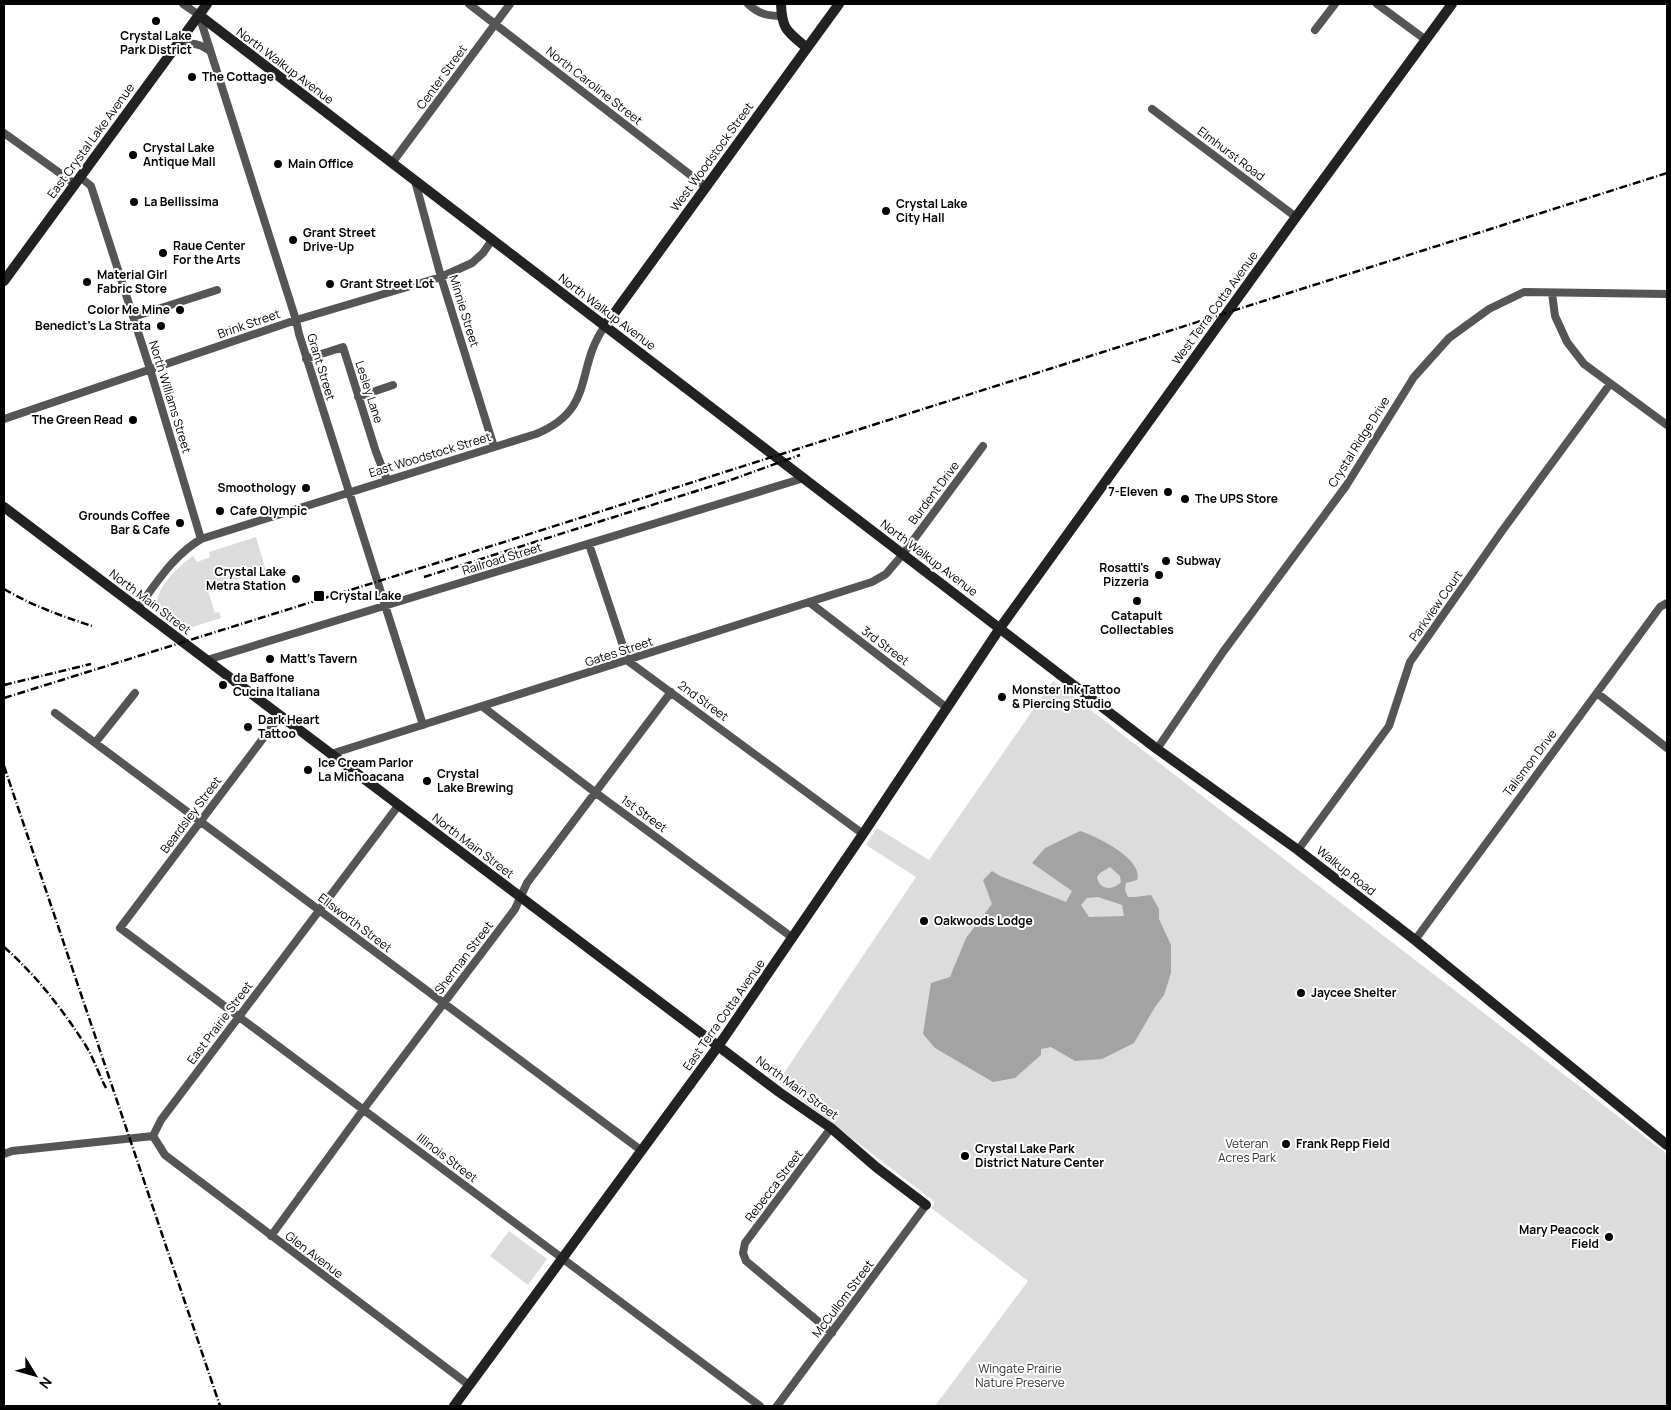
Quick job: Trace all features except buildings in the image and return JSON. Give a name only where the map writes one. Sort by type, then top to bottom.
[{"type":"street","points":[[183,4],[199,15]]},
{"type":"street","name":"East Crystal Lake Avenue","points":[[4,281],[207,4]]},
{"type":"street","name":"North Caroline Street","points":[[469,4],[706,187]]},
{"type":"street","name":"Center Street","points":[[392,163],[510,4]]},
{"type":"street","points":[[748,4],[759,13],[767,16],[782,16]]},
{"type":"street","points":[[781,4],[783,24],[807,48]]},
{"type":"street","name":"West Woodstock Street","points":[[605,326],[839,4]]},
{"type":"street","points":[[1315,30],[1335,4]]},
{"type":"street","points":[[1377,4],[1426,40]]},
{"type":"street","name":"West Terra Cotta Avenue","points":[[1000,628],[1452,4]]},
{"type":"street","name":"Grant Street","points":[[199,15],[423,725]]},
{"type":"street","name":"North Walkup Avenue","points":[[199,15],[1000,628]]},
{"type":"street","points":[[171,53],[185,44],[193,44],[210,50]]},
{"type":"street","name":"Elmhurst Road","points":[[1152,109],[1296,217]]},
{"type":"street","name":"North Williams Street","points":[[4,134],[77,181],[91,186],[150,369],[201,539]]},
{"type":"street","name":"Minnie Street","points":[[415,181],[441,276],[494,447]]},
{"type":"street","name":"Brink Street","points":[[4,419],[296,320],[441,276],[472,263],[483,253],[492,240]]},
{"type":"street","points":[[133,317],[216,290]]},
{"type":"street","name":"Crystal Ridge Drive","points":[[1157,749],[1234,637],[1346,486],[1414,377],[1449,338],[1489,309],[1524,292],[1552,294],[1667,294]]},
{"type":"street","points":[[1552,294],[1555,316],[1567,342],[1584,364],[1667,425]]},
{"type":"street","name":"East Woodstock Street","points":[[201,539],[552,427],[571,409],[582,387],[593,346],[605,326]]},
{"type":"street","name":"Lesley Lane","points":[[306,359],[343,347],[376,452],[387,480]]},
{"type":"street","name":"Parkview Court","points":[[1298,850],[1389,726],[1410,662],[1502,531],[1610,384]]},
{"type":"street","points":[[358,396],[393,385]]},
{"type":"street","name":"Burdent Drive","points":[[903,554],[984,446]]},
{"type":"street","name":"Railroad Street","points":[[207,660],[804,478]]},
{"type":"street","name":"North Main Street","points":[[4,507],[398,806],[719,1045],[779,1092],[831,1128],[926,1206]]},
{"type":"street","points":[[138,608],[178,556],[189,546],[201,539]]},
{"type":"street","points":[[589,544],[628,661]]},
{"type":"street","name":"Gates Street","points":[[331,754],[628,661],[880,578],[903,554]]},
{"type":"street","name":"3rd Street","points":[[809,602],[947,708]]},
{"type":"street","name":"Talismon Drive","points":[[1415,940],[1660,607],[1667,602]]},
{"type":"street","name":"East Terra Cotta Avenue","points":[[454,1406],[719,1045],[793,938],[1000,628]]},
{"type":"street","name":"Walkup Road","points":[[1000,628],[1157,749],[1298,850],[1415,940],[1667,1145]]},
{"type":"street","name":"2nd Street","points":[[628,661],[863,834]]},
{"type":"street","name":"Sherman Street","points":[[271,1236],[363,1110],[515,909],[528,883],[672,692]]},
{"type":"street","points":[[95,743],[135,693]]},
{"type":"street","points":[[1597,693],[1667,748]]},
{"type":"street","name":"1st Street","points":[[483,707],[793,938]]},
{"type":"street","name":"Ellsworth Street","points":[[55,713],[642,1151]]},
{"type":"street","name":"Beardsley Street","points":[[120,928],[280,716]]},
{"type":"street","name":"East Prairie Street","points":[[153,1136],[161,1120],[398,806]]},
{"type":"street","name":"Illinois Street","points":[[120,928],[760,1406]]},
{"type":"street","name":"Rebecca Street","points":[[831,1128],[746,1243],[743,1253],[746,1261],[832,1333]]},
{"type":"street","points":[[4,1154],[12,1151],[153,1136]]},
{"type":"street","name":"Glen Avenue","points":[[153,1136],[165,1155],[469,1385]]},
{"type":"street","name":"McCullom Street","points":[[776,1406],[926,1206]]},
{"type":"green space","points":[[256,537],[266,571],[207,588],[215,613],[219,612],[221,618],[183,630],[158,610],[157,603],[162,587],[187,560],[193,556],[197,562],[210,557],[209,552]]},
{"type":"green space","name":"Veteran Acres Park","points":[[1053,681],[1667,1154],[1667,1406],[935,1406],[1028,1281],[931,1208],[935,1202],[778,1082],[916,877],[866,845],[877,828],[929,860]]},
{"type":"green space","points":[[509,1231],[547,1259],[528,1285],[490,1256]]},
{"type":"shaded area","points":[[1080,831],[1107,843],[1126,857],[1133,864],[1137,872],[1137,880],[1126,883],[1125,890],[1128,897],[1151,895],[1159,909],[1159,919],[1171,945],[1171,973],[1164,995],[1134,1043],[1102,1059],[1075,1061],[1051,1047],[1041,1049],[1041,1055],[1015,1078],[993,1082],[935,1048],[923,1034],[931,983],[950,977],[966,938],[992,904],[983,880],[992,871],[1000,876],[1066,902],[1072,891],[1032,863],[1045,848]],"holes":[[[1110,867],[1120,876],[1121,882],[1114,887],[1107,888],[1100,885],[1097,877]],[[1098,897],[1122,905],[1124,916],[1089,917],[1081,905],[1087,898]]]},
{"type":"railway","points":[[4,698],[501,543],[1667,173]]},
{"type":"railway","points":[[424,577],[728,481],[800,455]]},
{"type":"railway","points":[[4,589],[46,610],[92,626]]},
{"type":"railway","points":[[4,685],[91,664]]},
{"type":"railway","points":[[4,766],[220,1406]]},
{"type":"railway","points":[[4,947],[38,981],[68,1019],[89,1051],[106,1088]]},
{"type":"place","name":"Crystal Lake Park District","points":[[156,21]]},
{"type":"place","name":"The Cottage","points":[[192,77]]},
{"type":"place","name":"Crystal Lake Antique Mall","points":[[133,155]]},
{"type":"place","name":"Main Office","points":[[278,164]]},
{"type":"place","name":"La Bellissima","points":[[134,202]]},
{"type":"place","name":"Crystal Lake City Hall","points":[[886,211]]},
{"type":"place","name":"Grant Street Drive-Up","points":[[293,240]]},
{"type":"place","name":"Raue Center For the Arts","points":[[163,253]]},
{"type":"place","name":"Material Girl Fabric Store","points":[[87,282]]},
{"type":"place","name":"Grant Street Lot","points":[[330,284]]},
{"type":"place","name":"Color Me Mine","points":[[180,310]]},
{"type":"place","name":"Benedict's La Strata","points":[[161,326]]},
{"type":"place","name":"The Green Read","points":[[133,420]]},
{"type":"place","name":"Smoothology","points":[[306,488]]},
{"type":"place","name":"7-Eleven","points":[[1168,492]]},
{"type":"place","name":"The UPS Store","points":[[1185,499]]},
{"type":"place","name":"Cafe Olympic","points":[[220,511]]},
{"type":"place","name":"Grounds Coffee Bar & Cafe","points":[[180,523]]},
{"type":"place","name":"Subway","points":[[1166,561]]},
{"type":"place","name":"Rosatti's Pizzeria","points":[[1159,575]]},
{"type":"place","name":"Crystal Lake Metra Station","points":[[296,579]]},
{"type":"place","name":"Crystal Lake","points":[[319,596]]},
{"type":"place","name":"Catapult Collectables","points":[[1137,601]]},
{"type":"place","name":"Matt's Tavern","points":[[270,659]]},
{"type":"place","name":"da Baffone Cucina Italiana","points":[[223,685]]},
{"type":"place","name":"Monster Ink Tattoo & Piercing Studio","points":[[1002,697]]},
{"type":"place","name":"Dark Heart Tattoo","points":[[248,727]]},
{"type":"place","name":"Ice Cream Parlor La Michoacana","points":[[308,770]]},
{"type":"place","name":"Crystal Lake Brewing","points":[[427,781]]},
{"type":"place","name":"Oakwoods Lodge","points":[[924,921]]},
{"type":"place","name":"Jaycee Shelter","points":[[1301,993]]},
{"type":"place","name":"Frank Repp Field","points":[[1286,1144]]},
{"type":"place","name":"Crystal Lake Park District Nature Center","points":[[965,1156]]},
{"type":"place","name":"Mary Peacock Field","points":[[1609,1237]]},
{"type":"park label","name":"Wingate Prairie Nature Preserve","points":[[1020,1376]]}]
